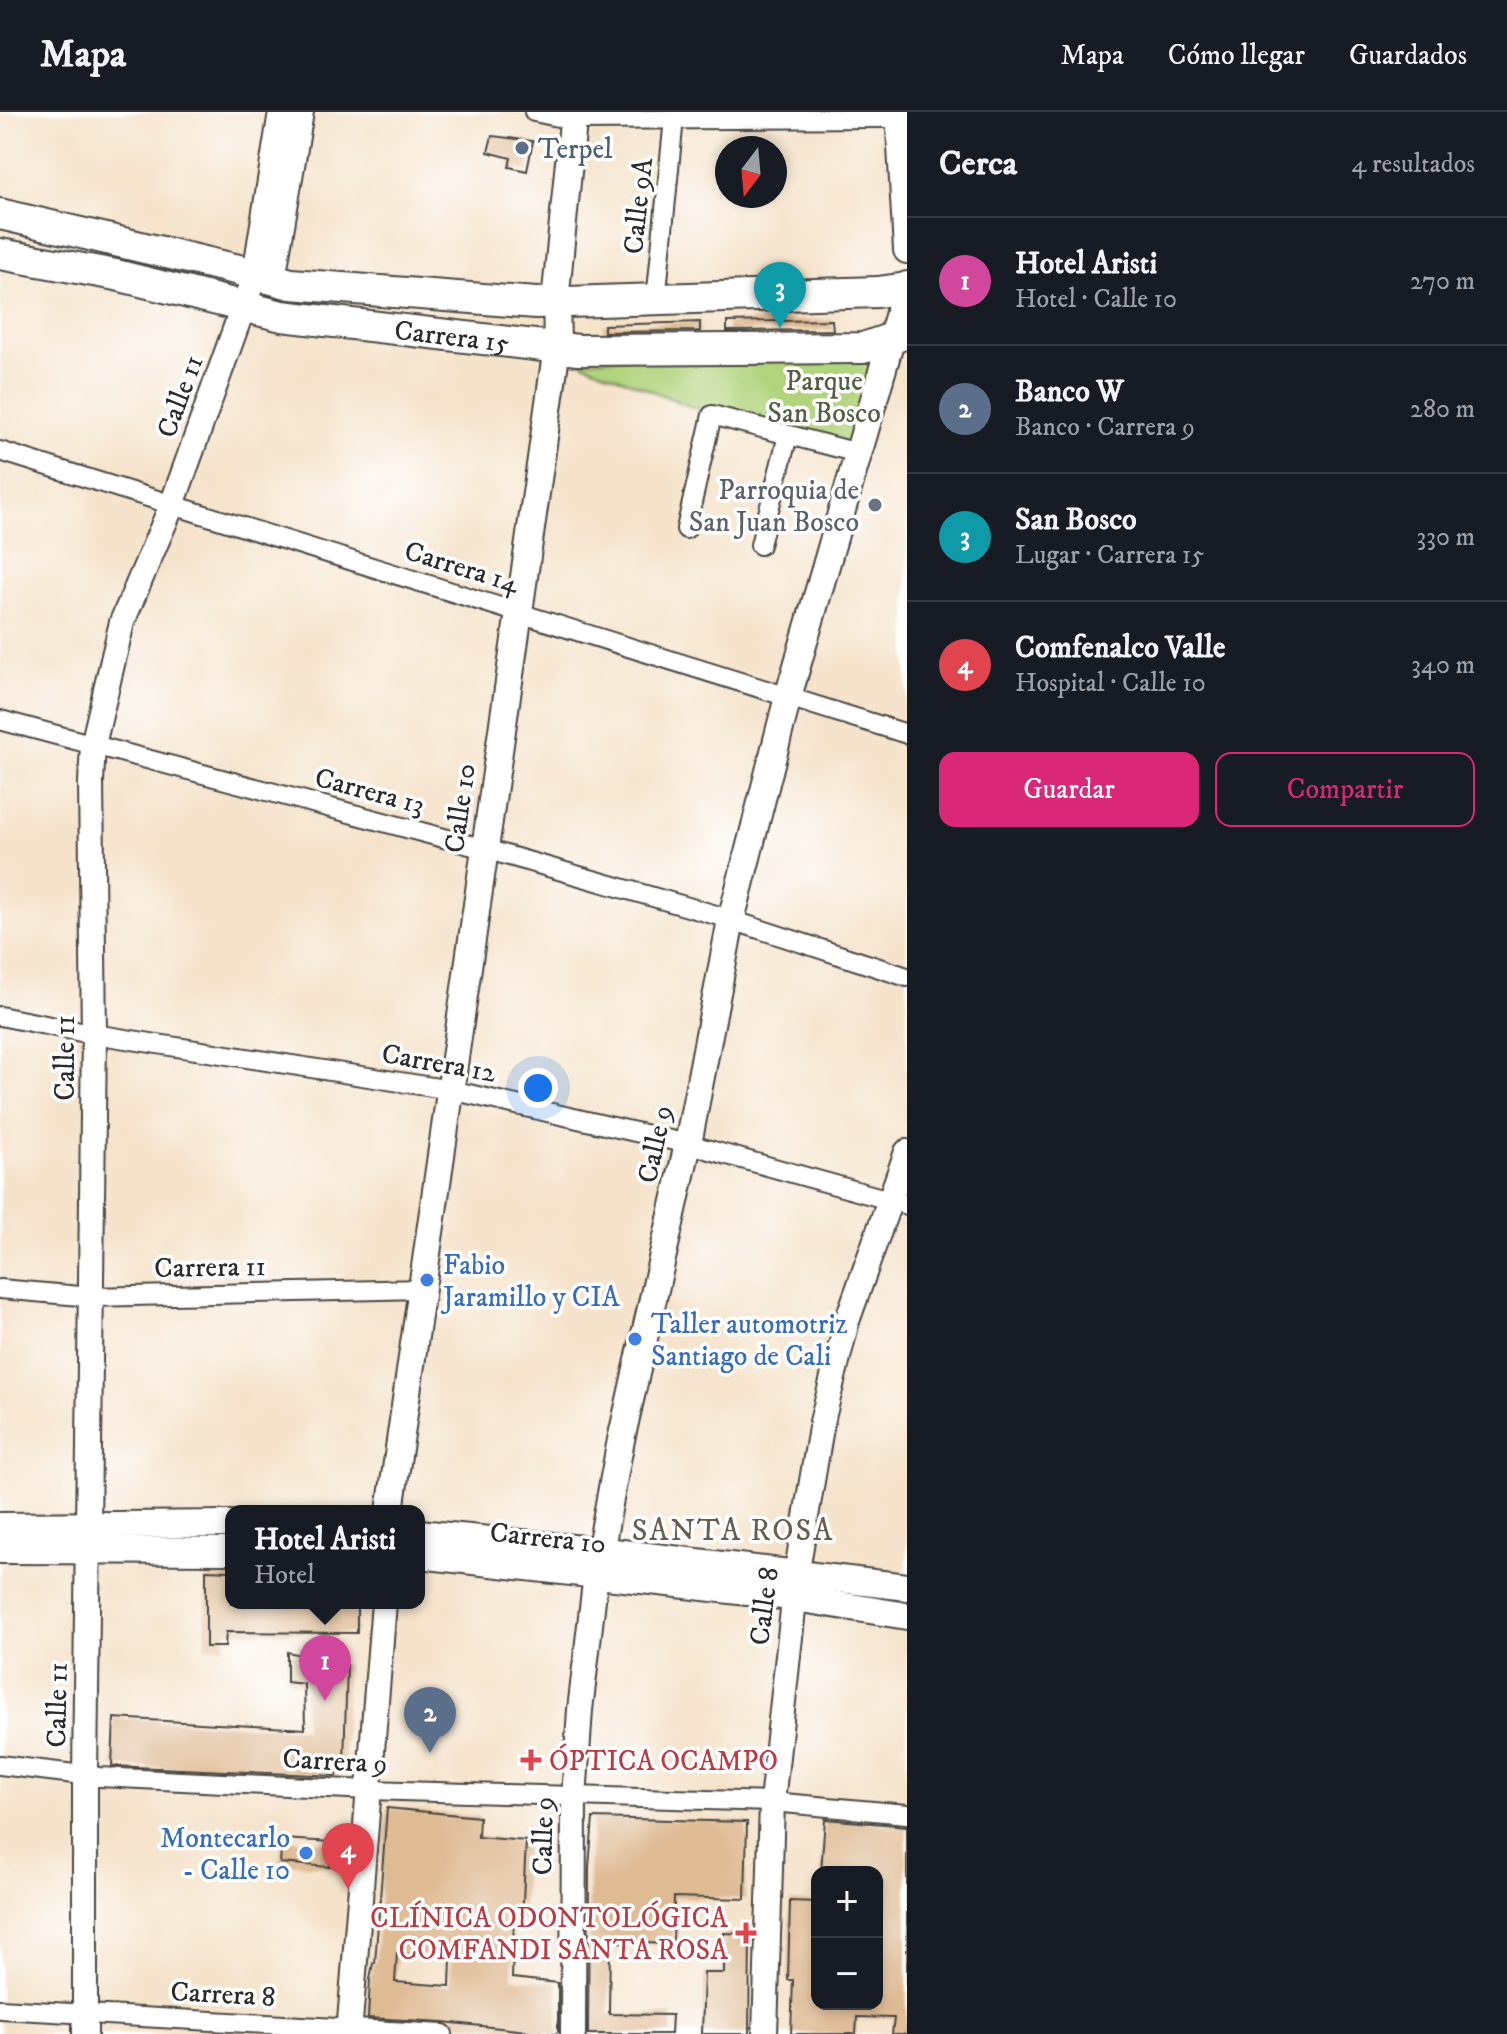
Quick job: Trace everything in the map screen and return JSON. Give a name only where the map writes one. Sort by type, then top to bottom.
[{"type":"main road","points":[[902,114],[907,250]]},
{"type":"main road","name":"Calle 10","points":[[391,1505],[557,347],[556,303],[574,116]]},
{"type":"main road","name":"Carrera 15","points":[[0,214],[291,284],[556,303],[878,292],[907,287]]},
{"type":"main road","name":"Carrera 15","points":[[0,254],[116,275],[282,316],[578,350],[863,348],[902,338]]},
{"type":"main road","name":"Calle 9","points":[[597,1562],[688,1144],[731,920],[788,697],[858,453],[902,338],[907,287]]},
{"type":"main road","points":[[0,1550],[89,1537],[225,1525]]},
{"type":"main road","points":[[0,1526],[225,1550]]},
{"type":"main road","name":"Carrera 10","points":[[425,1534],[597,1562],[795,1586],[907,1587]]},
{"type":"main road","name":"Carrera 10","points":[[425,1555],[597,1562]]},
{"type":"main road","name":"Carrera 10","points":[[795,1586],[907,1616]]},
{"type":"street","name":"Calle 11","points":[[264,276],[281,112]]},
{"type":"street","name":"Calle 11","points":[[85,2024],[94,1034],[93,745],[122,622],[172,505],[244,305],[264,276],[301,112]]},
{"type":"street","points":[[534,112],[674,118],[883,118],[902,114]]},
{"type":"street","name":"Calle 9A","points":[[656,301],[674,118]]},
{"type":"street","points":[[686,529],[712,415],[858,453]]},
{"type":"street","points":[[760,545],[788,435]]},
{"type":"street","name":"Carrera 14","points":[[0,451],[907,734]]},
{"type":"street","name":"Carrera 13","points":[[0,720],[485,849],[731,920],[907,977]]},
{"type":"street","name":"Carrera 12","points":[[0,1016],[94,1034],[451,1090],[688,1144],[898,1202]]},
{"type":"street","name":"Calle 8","points":[[765,2034],[772,1802],[795,1586],[822,1422],[847,1321],[898,1202],[907,1152]]},
{"type":"street","name":"Carrera 11","points":[[0,1289],[92,1297],[422,1289]]},
{"type":"street","name":"Calle 9","points":[[573,2034],[574,1798],[581,1695],[597,1562]]},
{"type":"street","points":[[350,2031],[384,1609]]},
{"type":"street","name":"Carrera 9","points":[[0,1765],[85,1775],[369,1790],[772,1802],[907,1814]]},
{"type":"street","name":"Carrera 8","points":[[0,2009],[85,2024],[443,2034]]},
{"type":"green space","name":"Parque San Bosco","points":[[892,337],[858,453],[712,415],[578,361]]},
{"type":"building","points":[[492,136],[533,141],[527,171],[509,167],[511,158],[488,152]]},
{"type":"building","points":[[832,320],[833,330],[727,331],[727,322]]},
{"type":"building","points":[[700,322],[700,331],[604,332],[604,325]]},
{"type":"building","points":[[206,1570],[225,1571],[225,1609],[357,1609],[357,1633],[226,1632],[225,1647],[206,1647]]},
{"type":"building","points":[[287,1652],[347,1665],[344,1763],[336,1776],[112,1766],[114,1718],[305,1729],[304,1684],[287,1682]]},
{"type":"building","points":[[387,1808],[479,1817],[478,1837],[526,1841],[522,1920],[514,1920],[512,1978],[558,1983],[558,2032],[368,2018],[370,1979],[375,1963]],"holes":[[[397,1953],[451,1957],[450,1986],[395,1982]]]},
{"type":"building","points":[[593,1818],[747,1822],[745,1899],[674,1897],[673,1944],[610,1942],[609,2014],[672,2015],[671,2034],[588,2034],[589,1867]]},
{"type":"building","points":[[825,1819],[907,1826],[907,2034],[892,2034],[894,2018],[857,2017],[856,2034],[791,2034],[793,1980],[788,1980],[790,1901],[811,1902],[811,2010],[883,2010],[883,1866],[821,1866]]},
{"type":"building","name":"Montecarlo - Calle 10","points":[[282,1839],[332,1842],[330,1867],[280,1863]]},
{"type":"building","points":[[724,1933],[750,1934],[749,2034],[702,2034],[704,1973],[724,1973]]},
{"type":"place","name":"Terpel","points":[[522,148]]},
{"type":"place","name":"San Bosco","points":[[780,328]]},
{"type":"place","name":"Parroquia de San Juan Bosco","points":[[875,505]]},
{"type":"place","name":"Fabio Jaramillo y CIA","points":[[427,1280]]},
{"type":"place","name":"Taller automotriz Santiago de Cali","points":[[635,1339]]},
{"type":"place","name":"Hotel Aristi","points":[[325,1701]]},
{"type":"place","name":"Banco W","points":[[430,1753]]},
{"type":"place","name":"ÓPTICA OCAMPO","points":[[531,1760]]},
{"type":"place","name":"Montecarlo - Calle 10","points":[[306,1853]]},
{"type":"place","name":"Comfenalco Valle","points":[[348,1889]]},
{"type":"place","name":"CLÍNICA ODONTOLÓGICA COMFANDI SANTA ROSA","points":[[746,1933]]},
{"type":"district","name":"SANTA ROSA","points":[[733,1530]]}]
